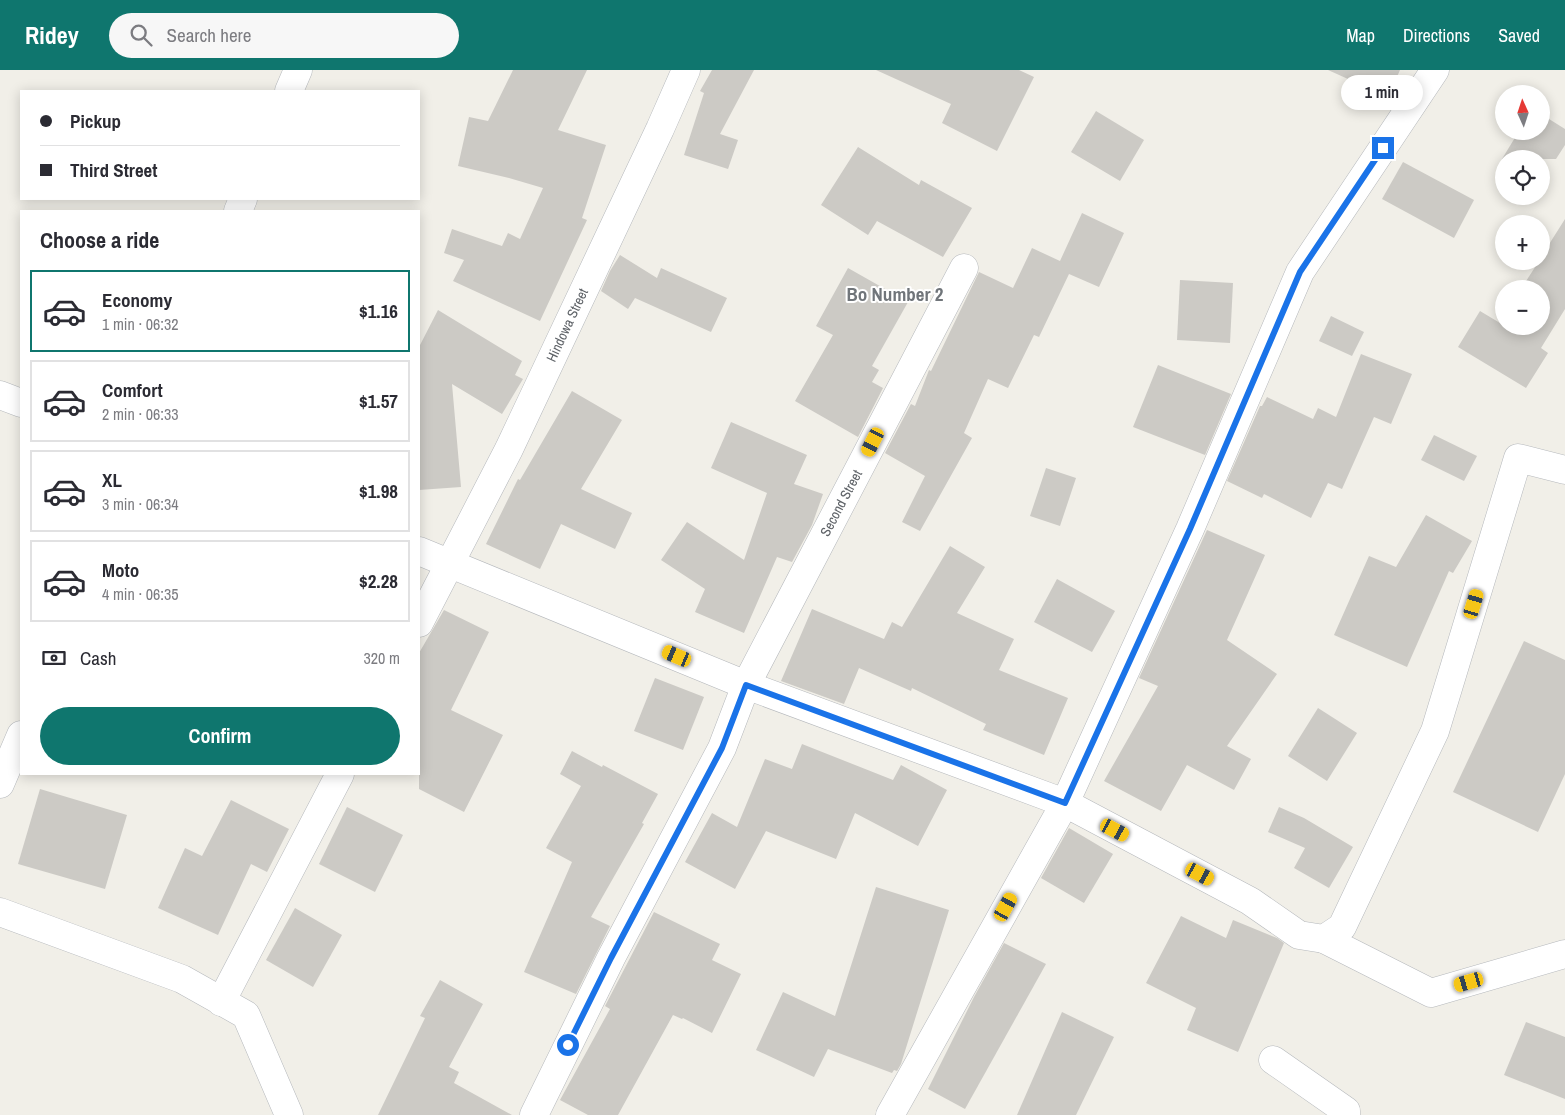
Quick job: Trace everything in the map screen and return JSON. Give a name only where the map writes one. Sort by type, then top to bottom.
[{"type":"street","points":[[289,90],[298,70]]},
{"type":"street","name":"Hindowa Street","points":[[420,621],[517,431],[686,70]]},
{"type":"street","points":[[890,1115],[1065,803],[1190,529],[1300,272],[1435,70]]},
{"type":"street","name":"Second Street","points":[[534,1115],[611,958],[722,748],[746,685],[964,268]]},
{"type":"street","points":[[0,395],[20,403]]},
{"type":"street","points":[[1324,939],[1342,927],[1435,731],[1518,458],[1565,470]]},
{"type":"street","points":[[420,552],[447,570],[746,685],[1065,803],[1250,901],[1299,935],[1324,939],[1431,993],[1565,954]]},
{"type":"street","points":[[0,784],[20,737]]},
{"type":"street","points":[[221,1002],[339,775]]},
{"type":"street","points":[[0,912],[182,980],[246,1015],[289,1115]]},
{"type":"street","points":[[1273,1060],[1346,1111],[1346,1115]]},
{"type":"building","points":[[513,70],[587,70],[558,130],[606,145],[582,218],[587,220],[540,321],[453,281],[464,260],[444,253],[452,229],[502,246],[508,233],[520,239],[543,188],[458,166],[469,117],[488,121]]},
{"type":"building","points":[[712,70],[754,70],[720,134],[738,140],[728,169],[684,155],[704,93],[700,91]]},
{"type":"building","points":[[876,70],[1019,70],[1034,77],[997,151],[942,123],[951,104]]},
{"type":"building","points":[[1328,70],[1400,70],[1388,97]]},
{"type":"building","points":[[1096,111],[1144,140],[1120,181],[1071,152]]},
{"type":"building","points":[[1550,120],[1565,129],[1565,145],[1556,159],[1550,159],[1550,150],[1507,150],[1514,140],[1550,140]]},
{"type":"building","points":[[858,147],[919,185],[921,180],[972,208],[943,257],[877,221],[868,235],[821,205]]},
{"type":"building","points":[[1403,162],[1474,200],[1454,238],[1382,199]]},
{"type":"building","points":[[1082,213],[1124,233],[1099,287],[1069,274],[1039,337],[1034,335],[1008,388],[988,379],[964,433],[972,438],[920,531],[902,522],[925,476],[885,453],[911,404],[915,406],[929,370],[931,371],[979,272],[1013,288],[1032,248],[1060,261]]},
{"type":"building","points":[[1565,219],[1565,309],[1550,333],[1550,280],[1527,280],[1533,270],[1550,270],[1550,243]]},
{"type":"building","points":[[620,255],[657,278],[661,268],[727,298],[711,332],[635,298],[628,309],[601,291]]},
{"type":"building","points":[[848,268],[908,302],[872,366],[879,370],[872,382],[883,388],[858,437],[795,401],[833,335],[816,326]]},
{"type":"building","points":[[1180,280],[1233,283],[1230,343],[1177,340]]},
{"type":"building","points":[[438,310],[522,361],[515,375],[523,379],[502,414],[452,384],[461,487],[420,490],[420,345]]},
{"type":"building","points":[[1480,311],[1495,320],[1495,335],[1549,335],[1541,348],[1548,353],[1526,388],[1458,347]]},
{"type":"building","points":[[1331,316],[1364,332],[1352,356],[1319,341]]},
{"type":"building","points":[[1361,354],[1412,374],[1391,424],[1374,417],[1342,489],[1328,483],[1311,518],[1264,494],[1262,498],[1227,481],[1260,406],[1262,406],[1267,397],[1313,419],[1318,408],[1336,417]]},
{"type":"building","points":[[1158,365],[1231,394],[1205,455],[1133,427]]},
{"type":"building","points":[[572,391],[622,420],[581,489],[632,513],[615,549],[561,524],[540,569],[486,544],[518,479],[520,480]]},
{"type":"building","points":[[731,422],[807,455],[794,484],[823,494],[812,525],[792,562],[777,557],[744,633],[695,612],[705,589],[661,560],[687,522],[744,560],[767,493],[711,468]]},
{"type":"building","points":[[1434,435],[1477,456],[1464,481],[1421,460]]},
{"type":"building","points":[[1046,468],[1076,478],[1060,526],[1030,516]]},
{"type":"building","points":[[1426,515],[1472,541],[1453,573],[1449,571],[1407,667],[1334,635],[1369,556],[1396,567]]},
{"type":"building","points":[[1207,530],[1265,555],[1227,640],[1277,674],[1227,746],[1251,759],[1234,790],[1187,765],[1161,811],[1104,781],[1158,686],[1139,678]]},
{"type":"building","points":[[950,546],[985,567],[957,613],[1014,639],[999,670],[1068,698],[1044,755],[983,730],[986,724],[912,688],[911,691],[859,668],[844,704],[781,681],[812,609],[884,639],[892,622],[902,627]]},
{"type":"building","points":[[1057,579],[1115,611],[1092,652],[1034,622]]},
{"type":"building","points":[[444,610],[489,632],[451,710],[503,735],[464,812],[419,789],[420,651]]},
{"type":"building","points":[[1524,641],[1565,660],[1565,774],[1538,832],[1453,792]]},
{"type":"building","points":[[655,678],[704,697],[683,750],[634,731]]},
{"type":"building","points":[[1318,708],[1357,733],[1327,781],[1288,756]]},
{"type":"building","points":[[802,744],[893,780],[901,765],[947,790],[918,846],[855,813],[836,859],[766,831],[735,889],[685,862],[712,813],[737,827],[765,759],[792,769]]},
{"type":"building","points":[[572,751],[658,794],[642,823],[644,824],[591,917],[610,926],[576,994],[524,972],[572,862],[546,848],[581,786],[560,774]]},
{"type":"building","points":[[40,789],[127,815],[105,889],[18,864]]},
{"type":"building","points":[[231,800],[289,829],[267,872],[251,864],[218,935],[158,908],[185,848],[202,856]]},
{"type":"building","points":[[347,807],[403,835],[375,892],[319,864]]},
{"type":"building","points":[[1279,807],[1304,818],[1353,847],[1329,888],[1294,868],[1305,848],[1268,832]]},
{"type":"building","points":[[1069,828],[1113,854],[1084,903],[1041,878]]},
{"type":"building","points":[[876,887],[949,910],[901,1064],[897,1071],[894,1070],[892,1073],[828,1049],[814,1077],[756,1050],[783,992],[835,1016]]},
{"type":"building","points":[[295,908],[342,935],[313,987],[266,960]]},
{"type":"building","points":[[654,912],[720,944],[712,960],[741,974],[712,1033],[673,1015],[618,1115],[588,1115],[560,1100],[610,1009],[605,1006]]},
{"type":"building","points":[[1181,916],[1226,938],[1233,920],[1277,938],[1284,943],[1238,1052],[1187,1030],[1196,1008],[1146,983]]},
{"type":"building","points":[[1004,943],[1046,964],[965,1109],[928,1089],[974,997]]},
{"type":"building","points":[[440,980],[483,1004],[449,1067],[459,1072],[454,1083],[512,1115],[378,1115],[425,1018],[420,1016]]},
{"type":"building","points":[[1062,1012],[1114,1037],[1076,1115],[1017,1115]]},
{"type":"building","points":[[1526,1022],[1565,1037],[1565,1099],[1504,1075]]},
{"type":"district","name":"Bo Number 2","points":[[895,294]]},
{"type":"route","points":[[568,1045],[611,958],[722,748],[746,685],[1065,803],[1190,529],[1300,272],[1383,148]]}]
